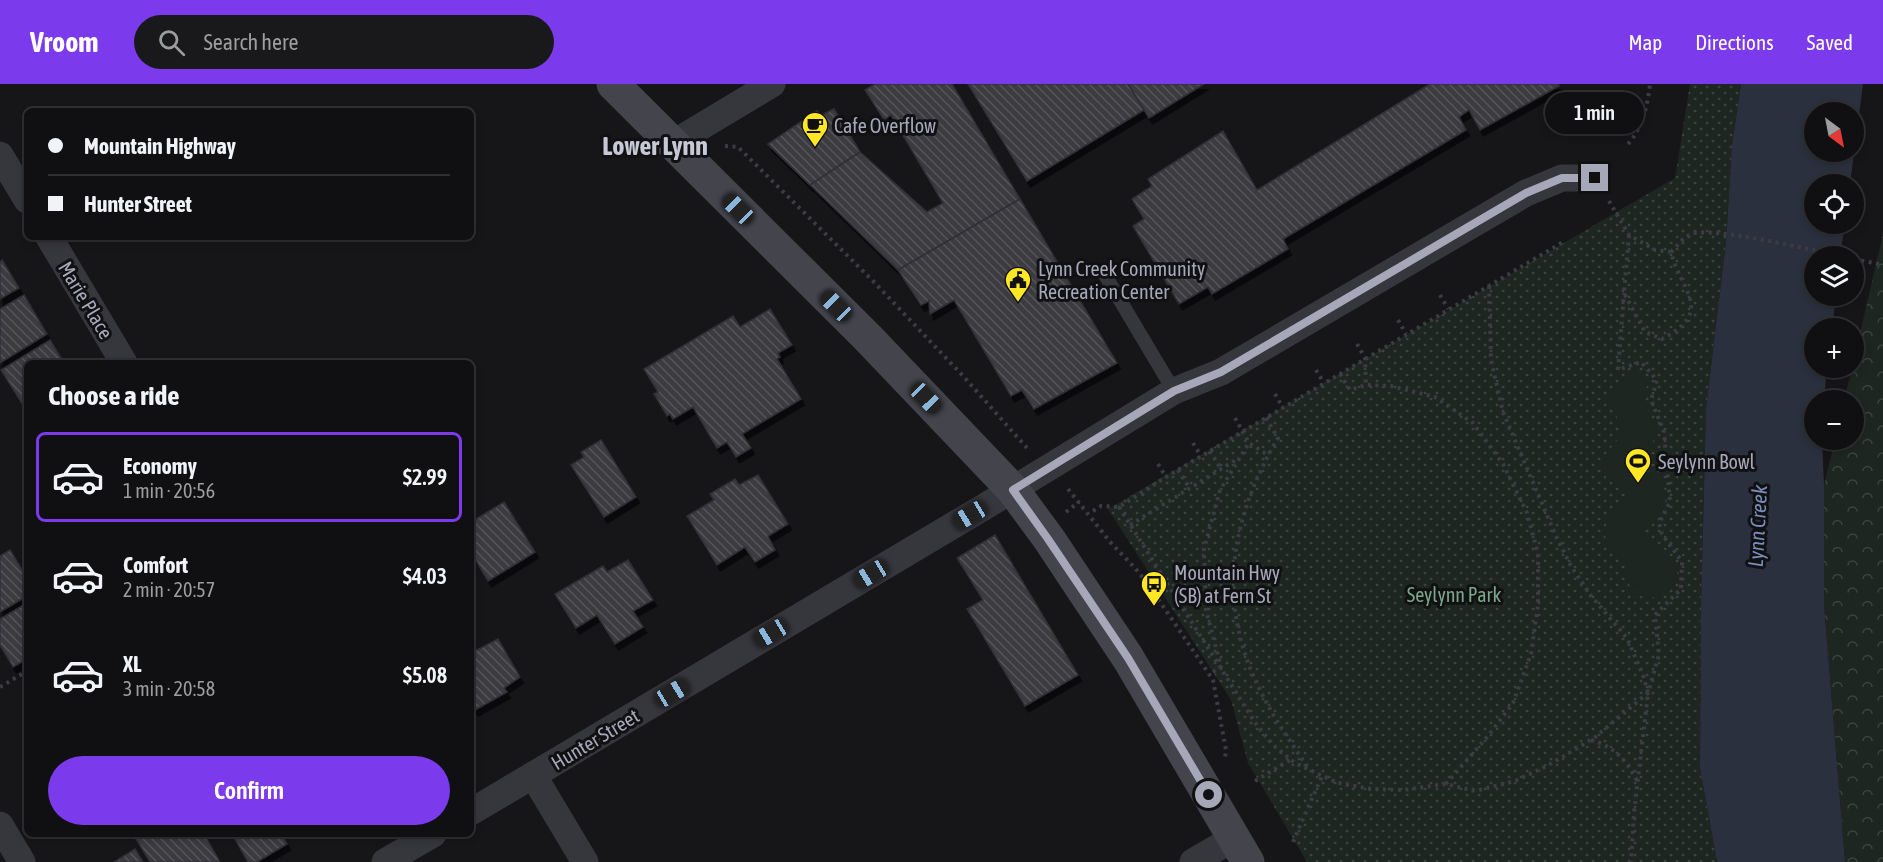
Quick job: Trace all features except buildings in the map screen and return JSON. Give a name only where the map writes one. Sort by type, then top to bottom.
[{"type":"street","points":[[613,84],[868,338],[1013,490],[1128,658],[1241,850],[1193,862]]},
{"type":"street","points":[[672,144],[772,84]]},
{"type":"street","points":[[0,155],[24,195]]},
{"type":"street","name":"Hunter Street","points":[[474,810],[1013,490],[1174,391],[1221,372],[1526,193],[1562,178],[1595,178]]},
{"type":"street","name":"Marie Place","points":[[51,240],[122,360]]},
{"type":"street","points":[[533,775],[585,862]]},
{"type":"street","points":[[0,825],[22,862]]},
{"type":"street","points":[[385,862],[428,837]]},
{"type":"lane","points":[[1105,275],[1174,391]]},
{"type":"path","points":[[1628,144],[1636,136],[1650,84]]},
{"type":"path","points":[[738,147],[888,297],[1028,449]]},
{"type":"path","points":[[1595,178],[1629,235],[1655,250],[1671,252]]},
{"type":"path","points":[[1671,252],[1682,239],[1693,233],[1723,233],[1804,249]]},
{"type":"path","points":[[1629,235],[1618,370],[1641,362],[1657,380],[1651,400],[1664,432],[1670,502],[1659,524],[1662,534],[1682,562],[1681,588],[1655,615],[1659,655],[1648,693],[1631,862]]},
{"type":"path","points":[[1093,511],[1101,506],[1119,507],[1365,358],[1563,242]]},
{"type":"path","points":[[1624,293],[1645,332],[1662,339],[1677,331],[1687,319],[1692,306],[1689,292],[1674,265],[1671,252]]},
{"type":"path","points":[[1864,261],[1883,265]]},
{"type":"path","points":[[1489,286],[1491,360],[1503,412],[1571,566],[1591,596],[1627,638],[1644,675],[1648,693]]},
{"type":"path","points":[[1440,295],[1448,309]]},
{"type":"path","points":[[1398,320],[1406,334]]},
{"type":"path","points":[[1357,344],[1365,358],[1366,385]]},
{"type":"path","points":[[1316,370],[1324,383]]},
{"type":"path","points":[[1340,374],[1350,390],[1366,385],[1391,386],[1435,397],[1473,423],[1503,464],[1527,513],[1538,554],[1539,604],[1531,654],[1513,702],[1488,736],[1446,784]]},
{"type":"path","points":[[1275,394],[1283,408]]},
{"type":"path","points":[[1235,418],[1249,443],[1268,455]]},
{"type":"path","points":[[1266,418],[1278,438],[1268,455],[1244,513],[1233,566],[1234,610],[1246,656],[1261,693],[1309,770]]},
{"type":"path","points":[[1193,443],[1201,456]]},
{"type":"path","points":[[1221,667],[1206,610],[1204,549],[1220,490],[1249,443]]},
{"type":"path","points":[[1210,451],[1221,469]]},
{"type":"path","points":[[1130,525],[1240,458]]},
{"type":"path","points":[[1158,464],[1166,477]]},
{"type":"path","points":[[1178,470],[1190,489]]},
{"type":"path","points":[[1072,492],[1111,543],[1136,568],[1148,584],[1213,680],[1226,750],[1215,806]]},
{"type":"path","points":[[1066,512],[1079,501]]},
{"type":"path","points":[[1119,507],[1256,724],[1290,759],[1338,783],[1371,789],[1403,790],[1446,784],[1475,791],[1515,781],[1547,766],[1590,740],[1611,726],[1648,693]]},
{"type":"path","points":[[1151,582],[1161,575]]},
{"type":"path","points":[[1213,672],[1221,667]]},
{"type":"path","points":[[0,687],[24,673]]},
{"type":"path","points":[[1590,740],[1603,744],[1623,757],[1638,781]]},
{"type":"path","points":[[1255,781],[1290,759]]},
{"type":"path","points":[[1293,842],[1322,776]]},
{"type":"green space","name":"Seylynn Park","points":[[1690,84],[1741,84],[1732,145],[1726,242],[1706,408],[1700,768],[1717,862],[1307,862],[1248,763],[1231,700],[1108,509],[1675,178]]},
{"type":"green space","points":[[1883,234],[1883,862],[1845,862],[1824,604],[1824,485],[1833,450],[1864,450],[1864,390],[1846,390],[1850,378],[1864,378],[1864,318]]},
{"type":"green space","name":"Seylynn Bowl","points":[[1638,371],[1646,379],[1647,385],[1643,396],[1655,429],[1653,441],[1639,460],[1642,467],[1661,483],[1666,498],[1644,531],[1669,554],[1675,564],[1677,574],[1675,583],[1669,591],[1652,598],[1634,591],[1628,582],[1626,559],[1613,550],[1606,539],[1605,532],[1609,520],[1627,499],[1623,490],[1608,479],[1603,471],[1606,455],[1623,432],[1611,406],[1611,395],[1622,381]]},
{"type":"water","name":"Lynn Creek","points":[[1741,84],[1863,84],[1861,102],[1804,102],[1804,162],[1853,162],[1851,174],[1804,174],[1804,234],[1843,234],[1842,246],[1804,246],[1804,306],[1835,306],[1833,318],[1804,318],[1804,378],[1826,378],[1825,390],[1804,390],[1804,450],[1822,450],[1824,604],[1845,862],[1717,862],[1700,768],[1701,607],[1706,408],[1726,242],[1732,145]]},
{"type":"place","name":"Cafe Overflow","points":[[815,148]]},
{"type":"place","name":"Lynn Creek Community Recreation Center","points":[[1018,303]]},
{"type":"place","name":"Seylynn Bowl","points":[[1638,484]]},
{"type":"place","name":"Mountain Hwy (SB) at Fern St","points":[[1154,607]]},
{"type":"district","name":"Lower Lynn","points":[[655,146]]},
{"type":"route","points":[[1209,795],[1128,658],[1013,490],[1174,391],[1221,372],[1526,193],[1562,178],[1595,178]]}]
